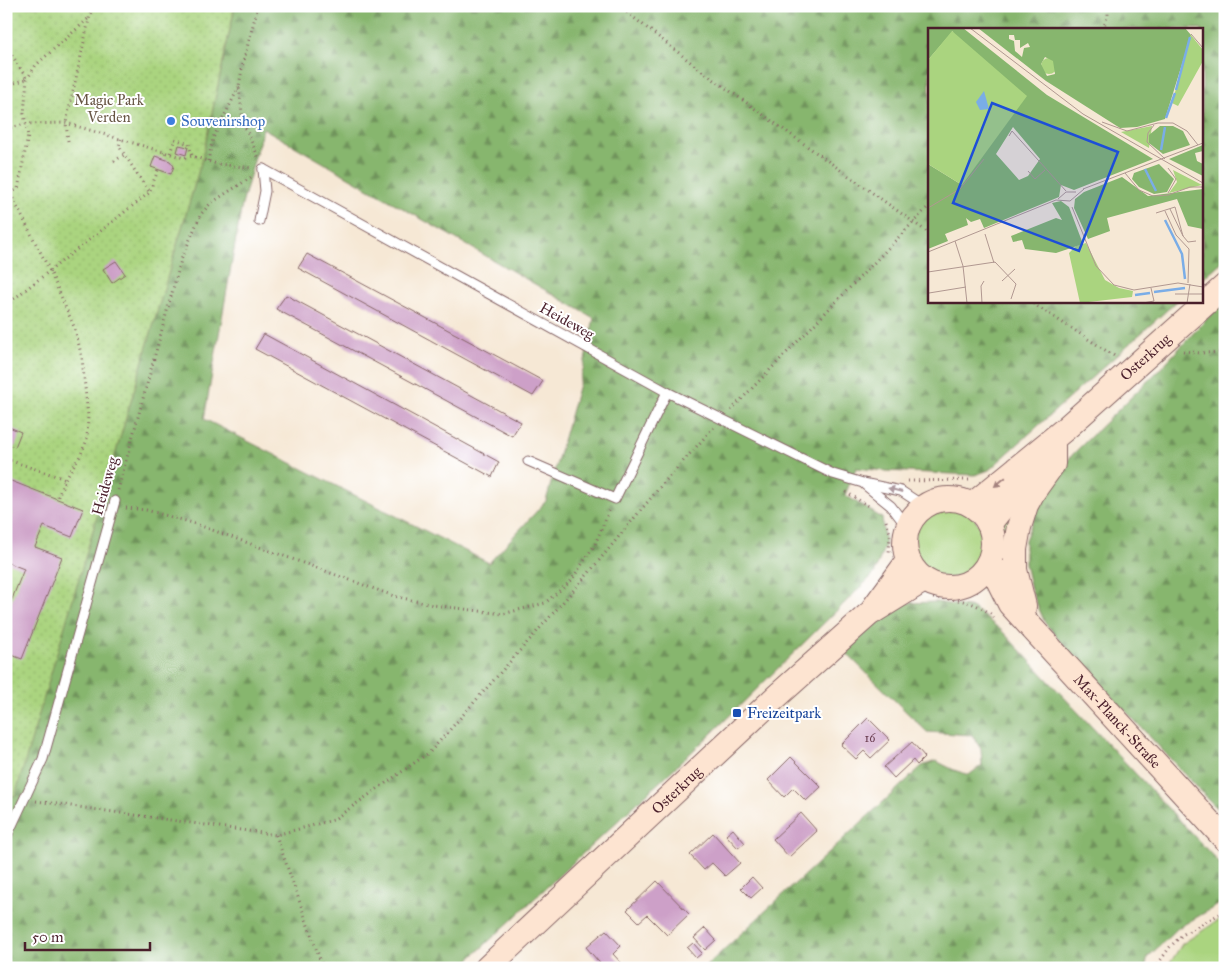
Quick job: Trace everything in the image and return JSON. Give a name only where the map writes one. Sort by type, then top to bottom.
[{"type":"main road","name":"Osterkrug","points":[[972,505],[1059,438],[1225,286]]},
{"type":"main road","name":"Osterkrug","points":[[989,524],[1059,438]]},
{"type":"main road","points":[[1017,611],[1024,606],[1015,570],[1015,549],[1019,527],[1033,492],[1053,464],[1059,438]]},
{"type":"main road","points":[[951,498],[962,500],[972,505],[982,513],[989,524],[993,536],[993,550],[989,562],[982,572],[970,582],[948,587],[936,585],[924,580],[898,559],[907,527],[912,518],[924,506],[940,499],[951,498]]},
{"type":"main road","name":"Osterkrug","points":[[869,614],[898,559]]},
{"type":"main road","name":"Max-Planck-Straße","points":[[989,562],[1017,611],[1222,846]]},
{"type":"main road","name":"Osterkrug","points":[[486,968],[776,697],[869,614],[924,580]]},
{"type":"main road","name":"Max-Planck-Straße","points":[[970,582],[1017,611]]},
{"type":"lane","points":[[259,221],[265,191],[263,169]]},
{"type":"lane","name":"Heideweg","points":[[263,169],[667,392],[833,474],[901,491],[924,506]]},
{"type":"lane","points":[[528,461],[615,499],[667,392]]},
{"type":"lane","name":"Heideweg","points":[[863,483],[891,506],[907,527]]},
{"type":"lane","name":"Heideweg","points":[[6,838],[43,759],[114,504]]},
{"type":"path","points":[[68,141],[66,123],[92,6]]},
{"type":"path","points":[[258,6],[243,62],[239,86],[243,122],[263,169]]},
{"type":"path","points":[[619,6],[702,71],[928,233]]},
{"type":"path","points":[[1103,28],[1108,15],[1108,6]]},
{"type":"path","points":[[10,193],[18,189],[28,136],[24,114],[27,79],[36,65],[89,18]]},
{"type":"path","points":[[10,52],[27,79]]},
{"type":"path","points":[[6,83],[8,85],[27,79]]},
{"type":"path","points":[[208,161],[213,138],[239,86]]},
{"type":"path","points":[[6,129],[25,124],[66,123],[184,158],[192,156],[208,161],[263,169]]},
{"type":"path","points":[[121,139],[119,146],[150,193]]},
{"type":"path","points":[[170,153],[175,139],[190,144],[192,156]]},
{"type":"path","points":[[162,158],[164,151]]},
{"type":"path","points":[[114,162],[124,155]]},
{"type":"path","name":"Heideweg","points":[[114,504],[181,260],[201,214],[211,204],[263,169]]},
{"type":"path","points":[[6,304],[150,193],[158,170]]},
{"type":"path","points":[[6,185],[50,271],[75,329],[82,358],[88,416],[87,440],[80,456],[65,479],[57,499]]},
{"type":"path","points":[[25,799],[276,835],[333,820],[430,752],[587,575],[660,487],[722,419],[928,207]]},
{"type":"path","points":[[1031,302],[1119,359]]},
{"type":"path","points":[[1179,350],[1200,353],[1225,352]]},
{"type":"path","points":[[6,459],[65,479]]},
{"type":"path","points":[[833,474],[840,489],[877,512]]},
{"type":"path","points":[[114,504],[146,510],[193,523],[394,596],[433,605],[502,614],[545,603],[571,581],[595,544],[615,499]]},
{"type":"path","points":[[884,516],[898,559]]},
{"type":"path","points":[[276,835],[323,968]]},
{"type":"path","points":[[1222,846],[1225,872]]},
{"type":"path","points":[[1155,968],[1170,947],[1182,935],[1225,911]]},
{"type":"green space","name":"Magic Park Verden","points":[[6,6],[235,6],[202,159],[15,796],[6,794]]},
{"type":"green space","points":[[235,6],[1225,6],[1225,259],[1204,277],[1204,28],[928,28],[928,302],[1176,302],[989,470],[975,475],[856,468],[845,495],[882,518],[885,545],[874,574],[711,734],[460,968],[6,968],[6,794],[15,795],[202,159]],"holes":[[[263,128],[594,318],[583,370],[546,501],[489,563],[204,419],[242,205]]]},
{"type":"green space","points":[[1225,301],[1225,817],[1045,623],[1031,590],[1025,564],[1025,540],[1046,487],[1074,453],[1159,370]]},
{"type":"green space","points":[[1012,503],[1012,583],[999,561],[1003,518]]},
{"type":"green space","points":[[949,508],[962,511],[974,518],[981,530],[984,543],[981,556],[974,568],[962,575],[949,578],[936,575],[924,568],[917,556],[914,543],[917,530],[924,518],[936,511]]},
{"type":"green space","points":[[936,602],[973,608],[1001,630],[1225,869],[1225,901],[1178,928],[1148,957],[1145,968],[704,968],[922,766],[936,761],[969,775],[982,765],[981,749],[972,735],[927,732],[844,651],[882,619],[906,603]]},
{"type":"green space","points":[[1225,916],[1225,968],[1167,968],[1182,944]]},
{"type":"building","points":[[179,145],[188,147],[186,155],[177,152]]},
{"type":"building","points":[[155,156],[170,161],[174,166],[171,174],[151,167]]},
{"type":"building","points":[[307,254],[543,381],[533,396],[298,268]]},
{"type":"building","points":[[116,261],[125,274],[112,283],[103,269]]},
{"type":"building","points":[[286,295],[521,422],[512,436],[276,309]]},
{"type":"building","points":[[264,334],[499,462],[492,477],[255,349]]},
{"type":"building","points":[[9,427],[21,432],[15,447],[6,444],[6,433]]},
{"type":"building","points":[[6,479],[83,509],[72,537],[44,526],[35,547],[62,557],[22,659],[6,653],[6,614],[24,569],[6,562],[6,529],[12,513],[6,511]]},
{"type":"building","points":[[868,718],[890,740],[871,758],[864,751],[856,759],[841,745]]},
{"type":"building","points":[[912,742],[925,757],[917,765],[913,760],[894,778],[884,767]]},
{"type":"building","points":[[791,757],[821,787],[806,801],[793,788],[784,797],[768,780]]},
{"type":"building","points":[[801,813],[817,831],[789,857],[773,839]]},
{"type":"building","points":[[733,829],[745,843],[738,848],[726,835]]},
{"type":"building","points":[[713,833],[740,863],[725,876],[712,863],[704,870],[690,855]]},
{"type":"building","points":[[752,877],[762,888],[751,898],[741,888]]},
{"type":"building","points":[[657,881],[689,914],[667,935],[647,915],[639,922],[627,910]]},
{"type":"building","points":[[705,928],[716,940],[705,950],[694,938]]},
{"type":"building","points":[[606,930],[621,946],[613,954],[624,966],[622,968],[604,968],[586,947]]},
{"type":"building","points":[[693,943],[702,953],[696,958],[687,948]]},
{"type":"place","name":"Souvenirshop","points":[[171,121]]},
{"type":"place","name":"Freizeitpark","points":[[737,713]]}]
